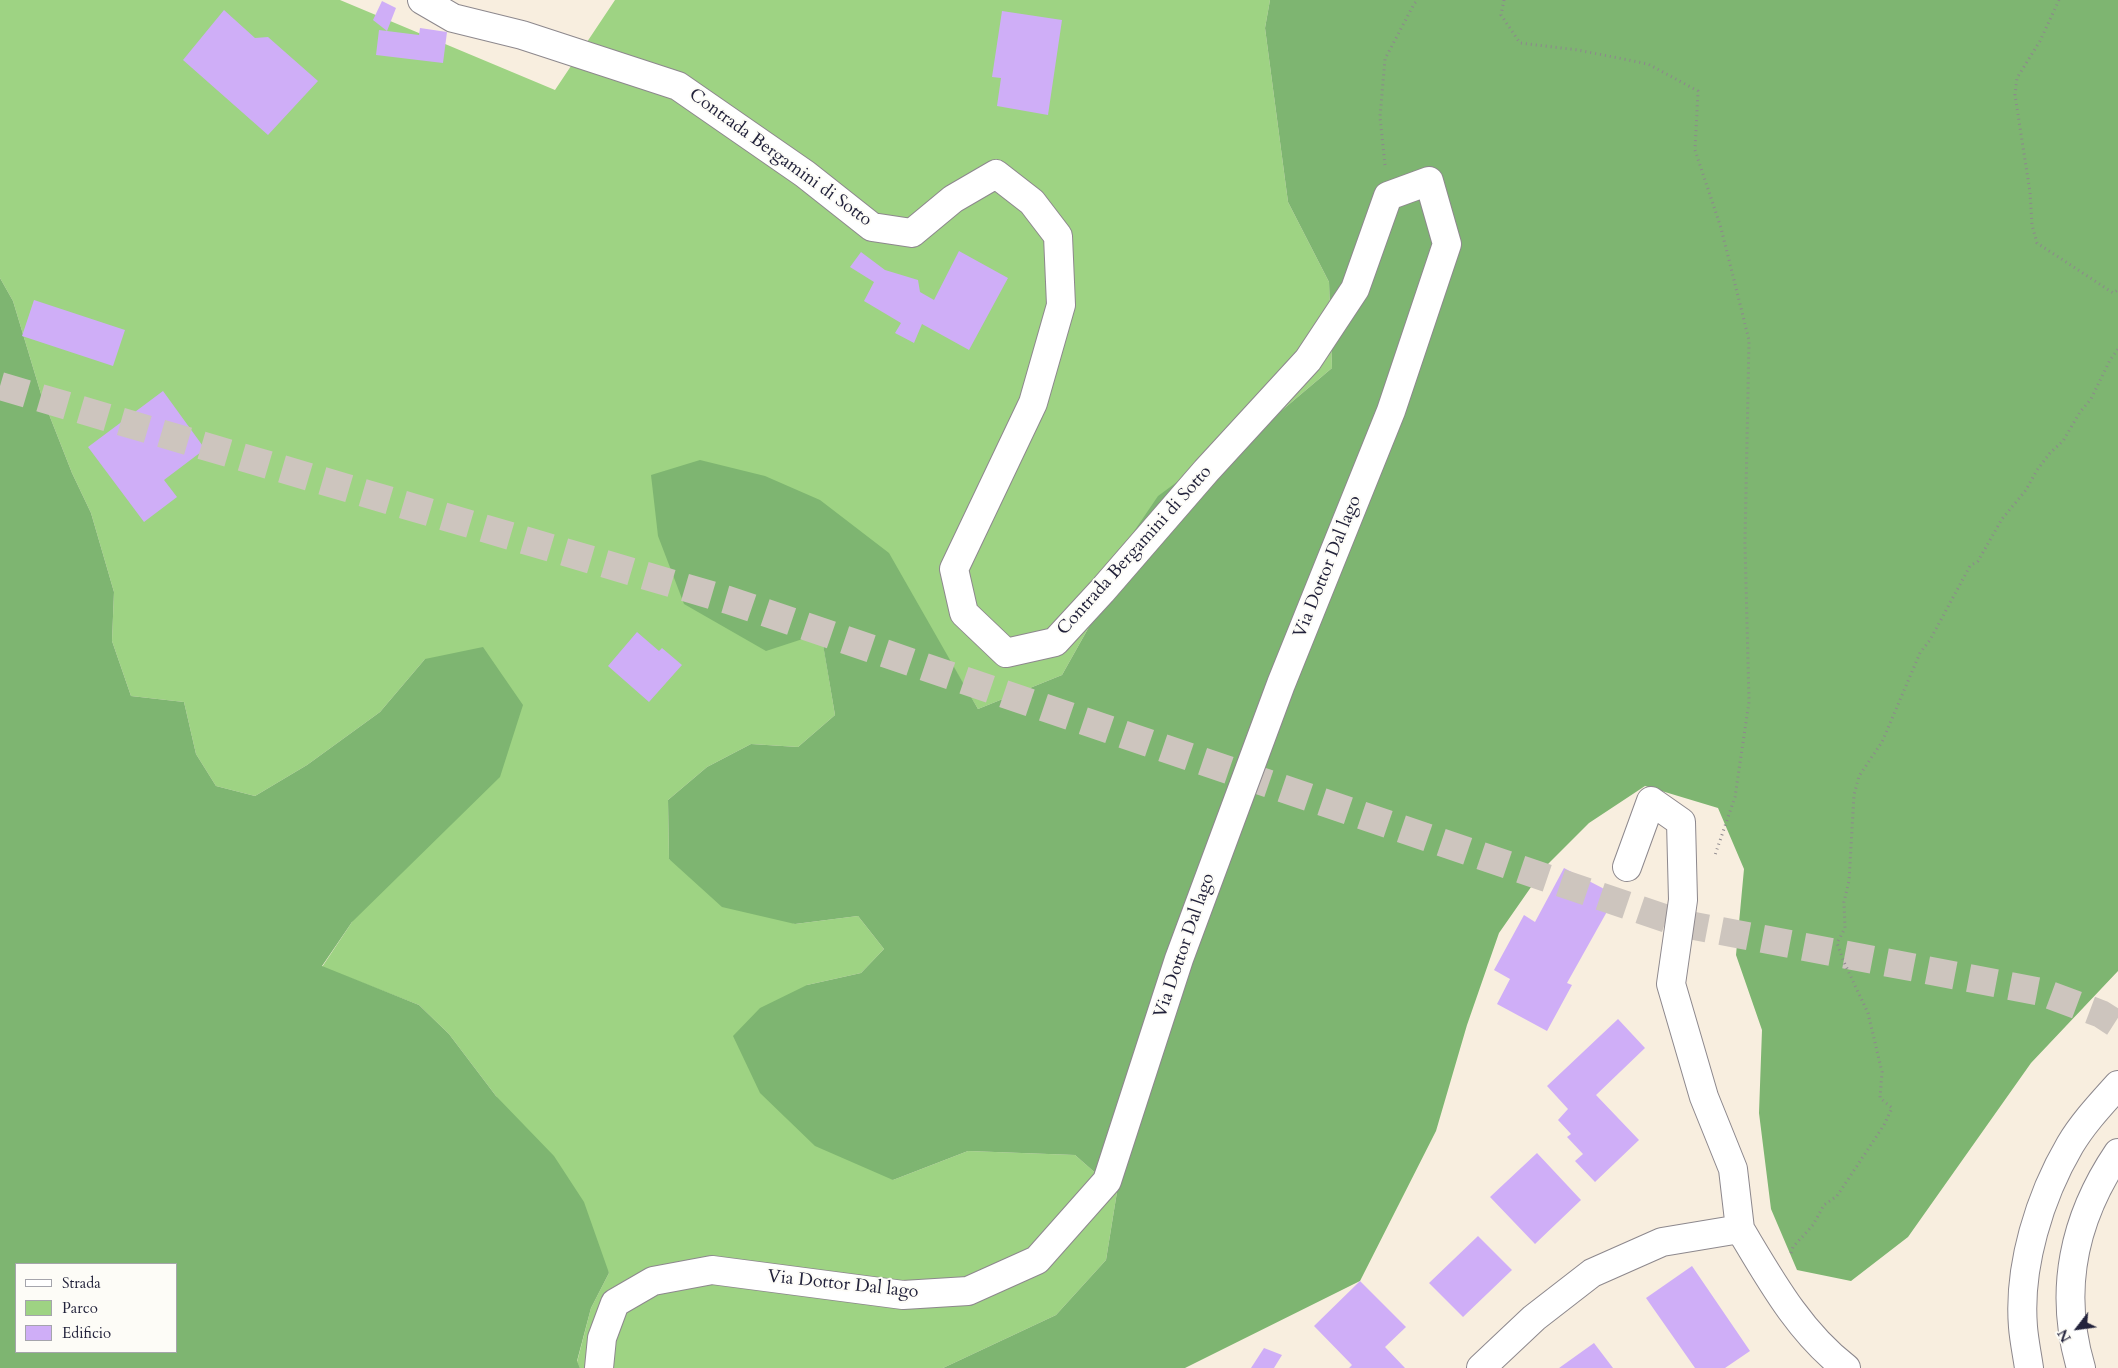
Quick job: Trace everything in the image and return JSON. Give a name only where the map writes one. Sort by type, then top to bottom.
[{"type":"main road","name":"Contrada Bergamini di Sotto","points":[[422,0],[454,18],[522,36],[678,86],[804,174],[872,227],[912,233],[953,199],[996,174],[1032,202],[1058,236],[1061,305],[1034,403],[954,569],[964,614],[1006,653],[1055,642],[1206,471],[1308,360],[1355,289],[1388,196]]},
{"type":"main road","name":"Via Dottor Dal lago","points":[[599,1368],[602,1338],[615,1303],[653,1281],[712,1270],[903,1295],[968,1291],[1037,1260],[1107,1181],[1179,959],[1281,684],[1391,411],[1447,244],[1429,181],[1388,196]]},
{"type":"main road","points":[[1627,867],[1651,801],[1681,822],[1683,900],[1671,984],[1704,1097],[1733,1170],[1740,1229],[1785,1304],[1832,1357],[1846,1368]]},
{"type":"main road","points":[[2029,1368],[2023,1326],[2024,1286],[2039,1213],[2053,1177],[2071,1143],[2097,1108],[2118,1085]]},
{"type":"main road","points":[[2081,1368],[2073,1325],[2071,1300],[2074,1254],[2082,1220],[2102,1176],[2118,1153]]},
{"type":"main road","points":[[1481,1368],[1534,1318],[1592,1273],[1662,1242],[1740,1229]]},
{"type":"path","points":[[1388,196],[1380,117],[1385,59],[1414,4],[1418,0]]},
{"type":"path","points":[[1504,0],[1501,15],[1520,43],[1578,50],[1648,64],[1698,91],[1695,150],[1721,228],[1749,340],[1745,543],[1749,702],[1734,798],[1712,863]]},
{"type":"path","points":[[2059,0],[2040,41],[2017,78],[2015,95],[2030,192],[2032,225],[2037,243],[2043,248],[2113,292],[2118,290]]},
{"type":"path","points":[[1765,1271],[1790,1256],[1793,1247],[1813,1225],[1824,1204],[1837,1196],[1884,1126],[1892,1108],[1880,1098],[1882,1072],[1868,1013],[1837,943],[1845,928],[1844,902],[1849,881],[1854,794],[1859,776],[1882,742],[1920,653],[1930,640],[1970,566],[1978,560],[2002,519],[2026,490],[2037,470],[2050,453],[2063,441],[2080,412],[2091,399],[2110,360],[2118,349]]},
{"type":"green space","points":[[0,0],[340,0],[555,90],[615,0],[1270,0],[1265,28],[1288,202],[1329,282],[1332,368],[1274,417],[1094,618],[1062,675],[978,709],[948,658],[821,632],[835,715],[798,747],[751,744],[707,767],[668,800],[669,859],[795,924],[858,916],[884,949],[861,973],[807,985],[893,1180],[968,1151],[1075,1155],[1117,1192],[1106,1260],[1056,1315],[943,1368],[580,1368],[577,1362],[591,1308],[609,1273],[496,1096],[449,1034],[419,1005],[322,967],[352,922],[425,659],[380,712],[307,765],[255,796],[216,786],[196,754],[184,702],[131,696],[112,641],[114,592],[91,513],[72,473],[41,394],[13,301],[0,278]]},
{"type":"green space","points":[[1270,0],[2118,0],[2118,971],[2031,1063],[1908,1237],[1851,1281],[1797,1270],[1771,1209],[1759,1113],[1762,1030],[1736,955],[1744,869],[1718,808],[1645,786],[1589,823],[1545,867],[1499,933],[1467,1025],[1436,1131],[1360,1281],[1185,1368],[943,1368],[1056,1315],[1106,1260],[1117,1192],[1075,1155],[968,1151],[893,1180],[815,1146],[760,1093],[733,1036],[760,1008],[807,985],[861,973],[884,949],[858,916],[795,924],[722,907],[669,859],[668,800],[707,767],[751,744],[798,747],[835,715],[821,633],[766,651],[684,604],[658,536],[651,475],[700,460],[765,476],[820,500],[889,553],[978,709],[1062,675],[1094,618],[1122,549],[1158,496],[1215,454],[1274,417],[1332,368],[1329,282],[1288,202],[1265,28]]},
{"type":"green space","points":[[0,278],[13,301],[41,394],[72,473],[91,513],[114,592],[112,641],[131,696],[184,702],[196,754],[216,786],[255,796],[307,765],[380,712],[425,659],[483,647],[523,705],[500,777],[352,922],[322,966],[419,1005],[449,1034],[496,1096],[554,1156],[584,1202],[609,1273],[591,1308],[577,1361],[580,1368],[0,1368]]},
{"type":"building","points":[[382,1],[396,8],[387,31],[373,20]]},
{"type":"building","points":[[224,10],[255,38],[268,37],[318,81],[268,135],[183,60]]},
{"type":"building","points":[[1002,11],[1062,20],[1048,115],[997,106],[1001,78],[992,77]]},
{"type":"building","points":[[420,28],[447,32],[443,63],[376,55],[379,30],[419,35]]},
{"type":"building","points":[[959,251],[1008,278],[969,350],[922,324],[914,343],[895,333],[901,323],[864,301],[874,282],[850,267],[861,252],[885,270],[918,280],[920,292],[934,300]]},
{"type":"building","points":[[34,300],[125,330],[113,366],[22,336]]},
{"type":"building","points":[[163,391],[205,449],[164,480],[177,497],[144,522],[88,447]]},
{"type":"building","points":[[637,632],[659,651],[662,648],[682,665],[649,702],[608,666]]},
{"type":"building","points":[[1564,868],[1610,892],[1603,905],[1609,908],[1567,983],[1572,985],[1547,1031],[1497,1004],[1510,979],[1494,970],[1524,915],[1535,922]]},
{"type":"building","points":[[1618,1019],[1645,1048],[1596,1095],[1639,1140],[1595,1182],[1575,1161],[1583,1154],[1567,1137],[1571,1134],[1558,1120],[1568,1109],[1547,1086]]},
{"type":"building","points":[[1537,1153],[1581,1200],[1535,1244],[1490,1197]]},
{"type":"building","points":[[1478,1236],[1512,1270],[1463,1317],[1429,1283]]},
{"type":"building","points":[[1692,1266],[1750,1351],[1725,1368],[1695,1368],[1646,1298]]},
{"type":"building","points":[[1360,1281],[1406,1327],[1385,1347],[1405,1368],[1349,1368],[1352,1365],[1314,1326]]},
{"type":"building","points":[[1594,1343],[1613,1368],[1559,1368]]},
{"type":"building","points":[[1264,1348],[1282,1355],[1274,1368],[1251,1368]]},
{"type":"tunnel","points":[[0,386],[728,600],[1679,923],[2042,992],[2101,1014],[2118,1025]]}]
